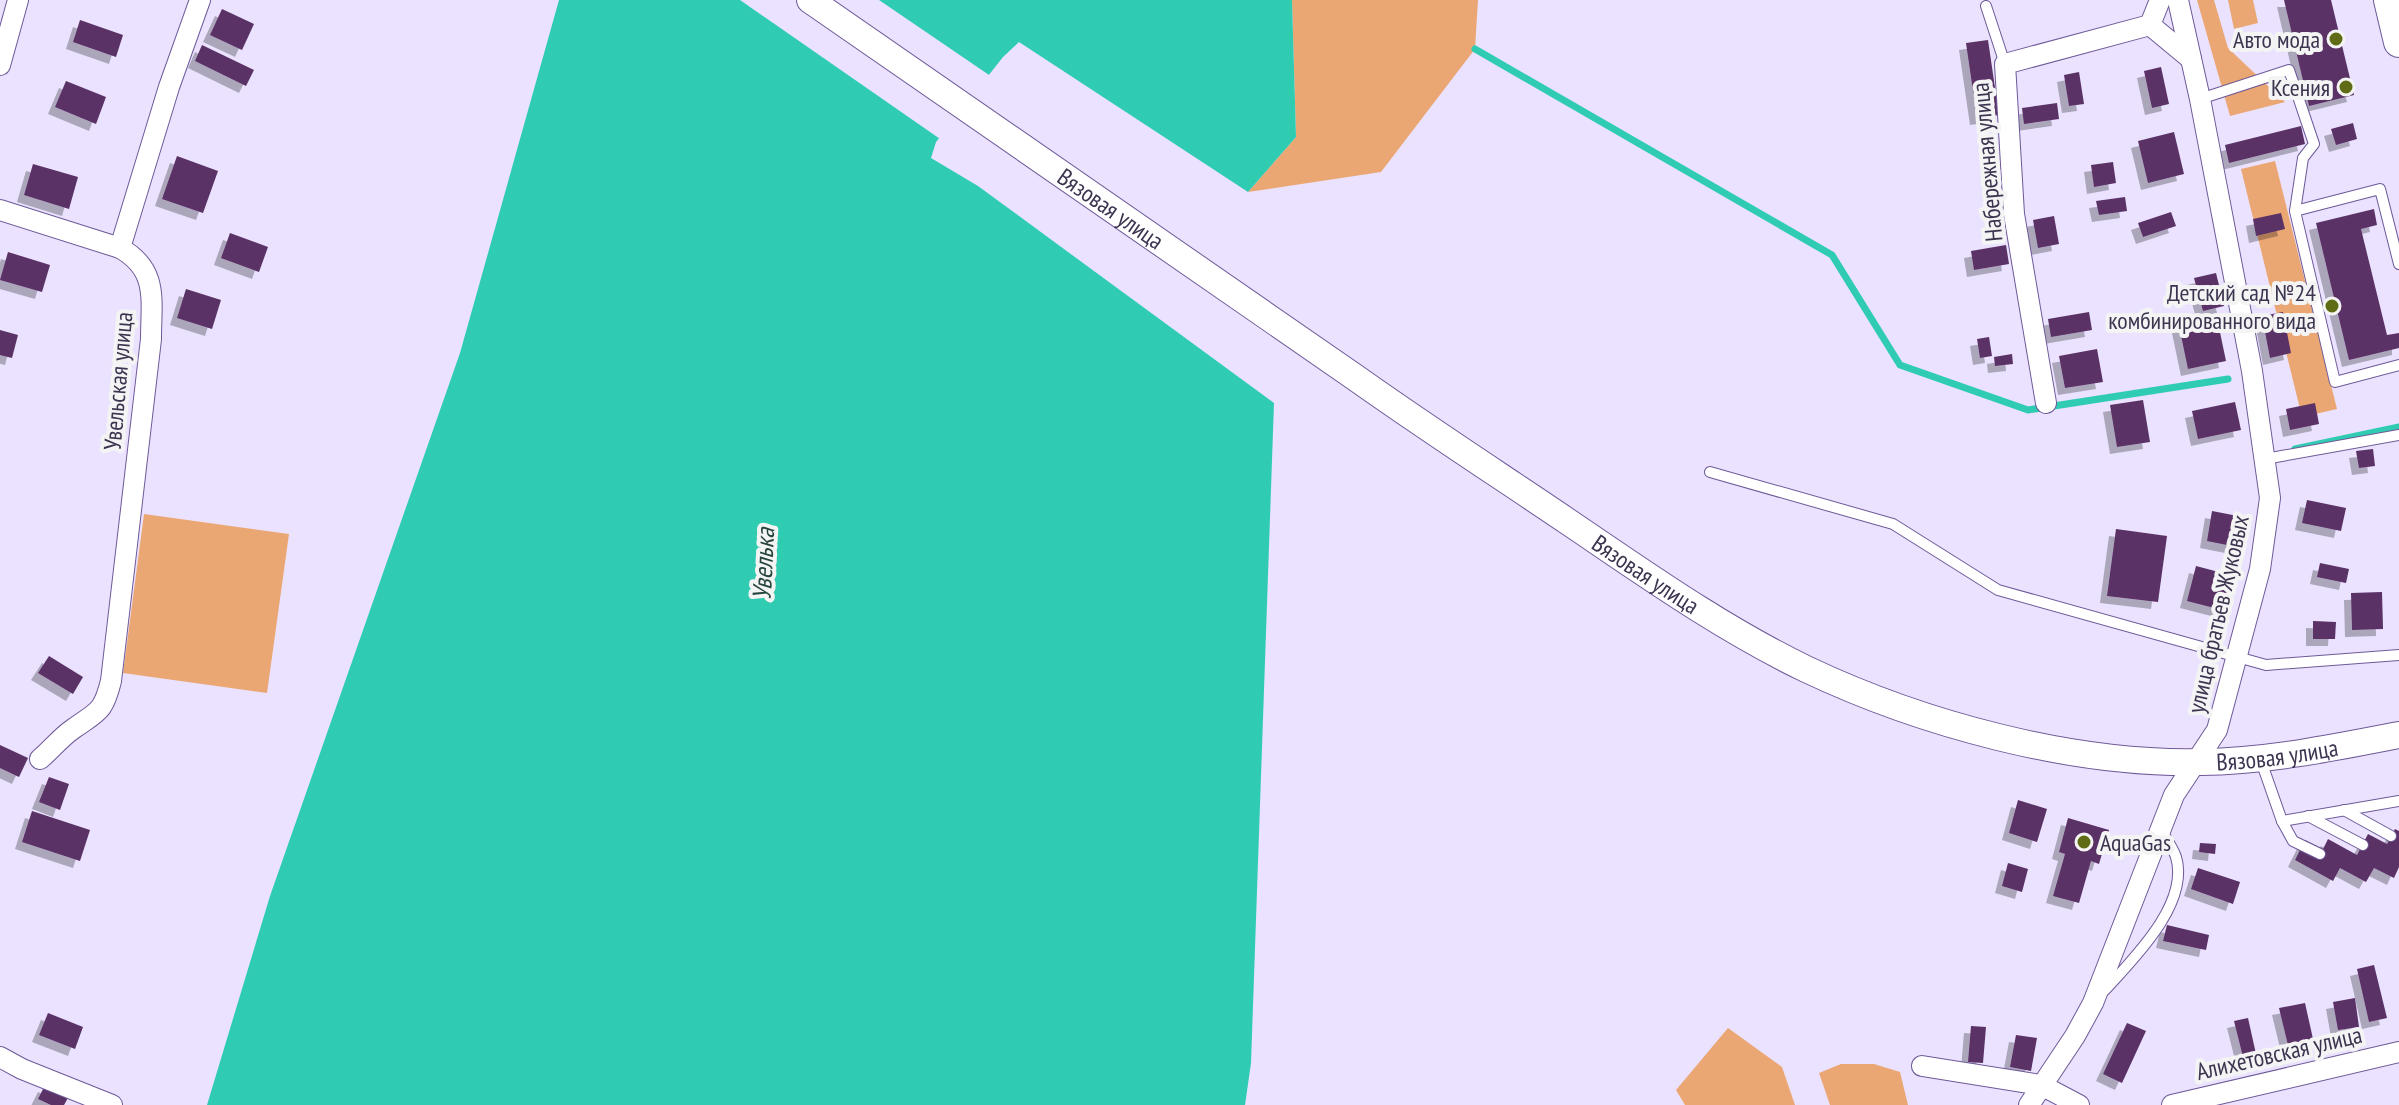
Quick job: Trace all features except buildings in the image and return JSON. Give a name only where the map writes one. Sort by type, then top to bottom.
[{"type":"main road","points":[[2389,0],[2399,42]]},
{"type":"street","points":[[0,65],[18,0]]},
{"type":"street","points":[[0,210],[120,248],[169,87],[200,0]]},
{"type":"street","name":"Вязовая улица","points":[[810,0],[1410,416],[1691,604],[1803,667],[1871,697],[1942,721],[2028,743],[2108,756],[2196,762],[2261,759],[2399,735]]},
{"type":"street","points":[[2160,0],[2150,25],[2191,59]]},
{"type":"street","name":"улица братьев Жуковых","points":[[2029,1105],[2093,1003],[2174,795],[2217,730],[2260,569],[2270,498],[2252,371],[2178,0]]},
{"type":"street","name":"Набережная улица","points":[[2046,403],[2014,214],[2005,64],[2150,25]]},
{"type":"street","name":"Увельская улица","points":[[40,759],[72,730],[95,717],[106,702],[111,681],[151,339],[151,287],[148,276],[133,255],[120,248]]},
{"type":"street","name":"Алихетовская улица","points":[[2172,1105],[2399,1052]]},
{"type":"street","points":[[0,1057],[112,1105]]},
{"type":"street","points":[[1922,1066],[2041,1085],[2079,1105]]},
{"type":"lane","points":[[1986,6],[2005,64]]},
{"type":"lane","points":[[2200,99],[2289,70],[2314,144],[2303,158],[2295,211],[2335,382],[2399,365]]},
{"type":"lane","points":[[2295,211],[2380,189],[2399,264]]},
{"type":"lane","points":[[2265,459],[2399,435]]},
{"type":"lane","points":[[1710,472],[1893,524],[1998,590],[2266,665],[2399,655]]},
{"type":"lane","points":[[2261,759],[2282,821],[2293,841],[2320,854]]},
{"type":"lane","points":[[2282,821],[2399,801]]},
{"type":"lane","points":[[2344,810],[2391,836]]},
{"type":"lane","points":[[2307,816],[2363,845]]},
{"type":"lane","points":[[2093,1003],[2138,954],[2169,909],[2177,883],[2176,858],[2160,828]]},
{"type":"shaded area","points":[[1292,0],[1478,0],[1475,49],[1381,172],[1248,192],[1296,137]]},
{"type":"shaded area","points":[[2197,0],[2214,0],[2228,48],[2285,102],[2230,116]]},
{"type":"shaded area","points":[[2228,0],[2253,0],[2258,23],[2234,29]]},
{"type":"shaded area","points":[[2275,161],[2337,409],[2302,417],[2241,169]]},
{"type":"shaded area","points":[[144,514],[289,534],[267,693],[123,673]]},
{"type":"shaded area","points":[[1728,1028],[1782,1067],[1795,1105],[1685,1105],[1676,1090]]},
{"type":"shaded area","points":[[1841,1064],[1874,1064],[1900,1072],[1908,1105],[1830,1105],[1819,1073]]},
{"type":"water","name":"Увелька","points":[[559,0],[1292,0],[1296,137],[1248,192],[1019,42],[1003,57],[936,142],[931,158],[978,186],[1274,403],[1251,1063],[1245,1105],[207,1105],[270,896],[460,353]]},
{"type":"pier","points":[[740,0],[879,0],[992,77],[943,141]]},
{"type":"waterway","points":[[1475,49],[1832,255],[1900,365],[2028,410],[2228,379]]},
{"type":"waterway","points":[[2295,449],[2399,427]]},
{"type":"place","name":"Авто мода","points":[[2336,39]]},
{"type":"place","name":"Ксения","points":[[2346,87]]},
{"type":"place","name":"Детский сад №24 комбинированного вида","points":[[2332,306]]},
{"type":"place","name":"AquaGas","points":[[2084,842]]}]
